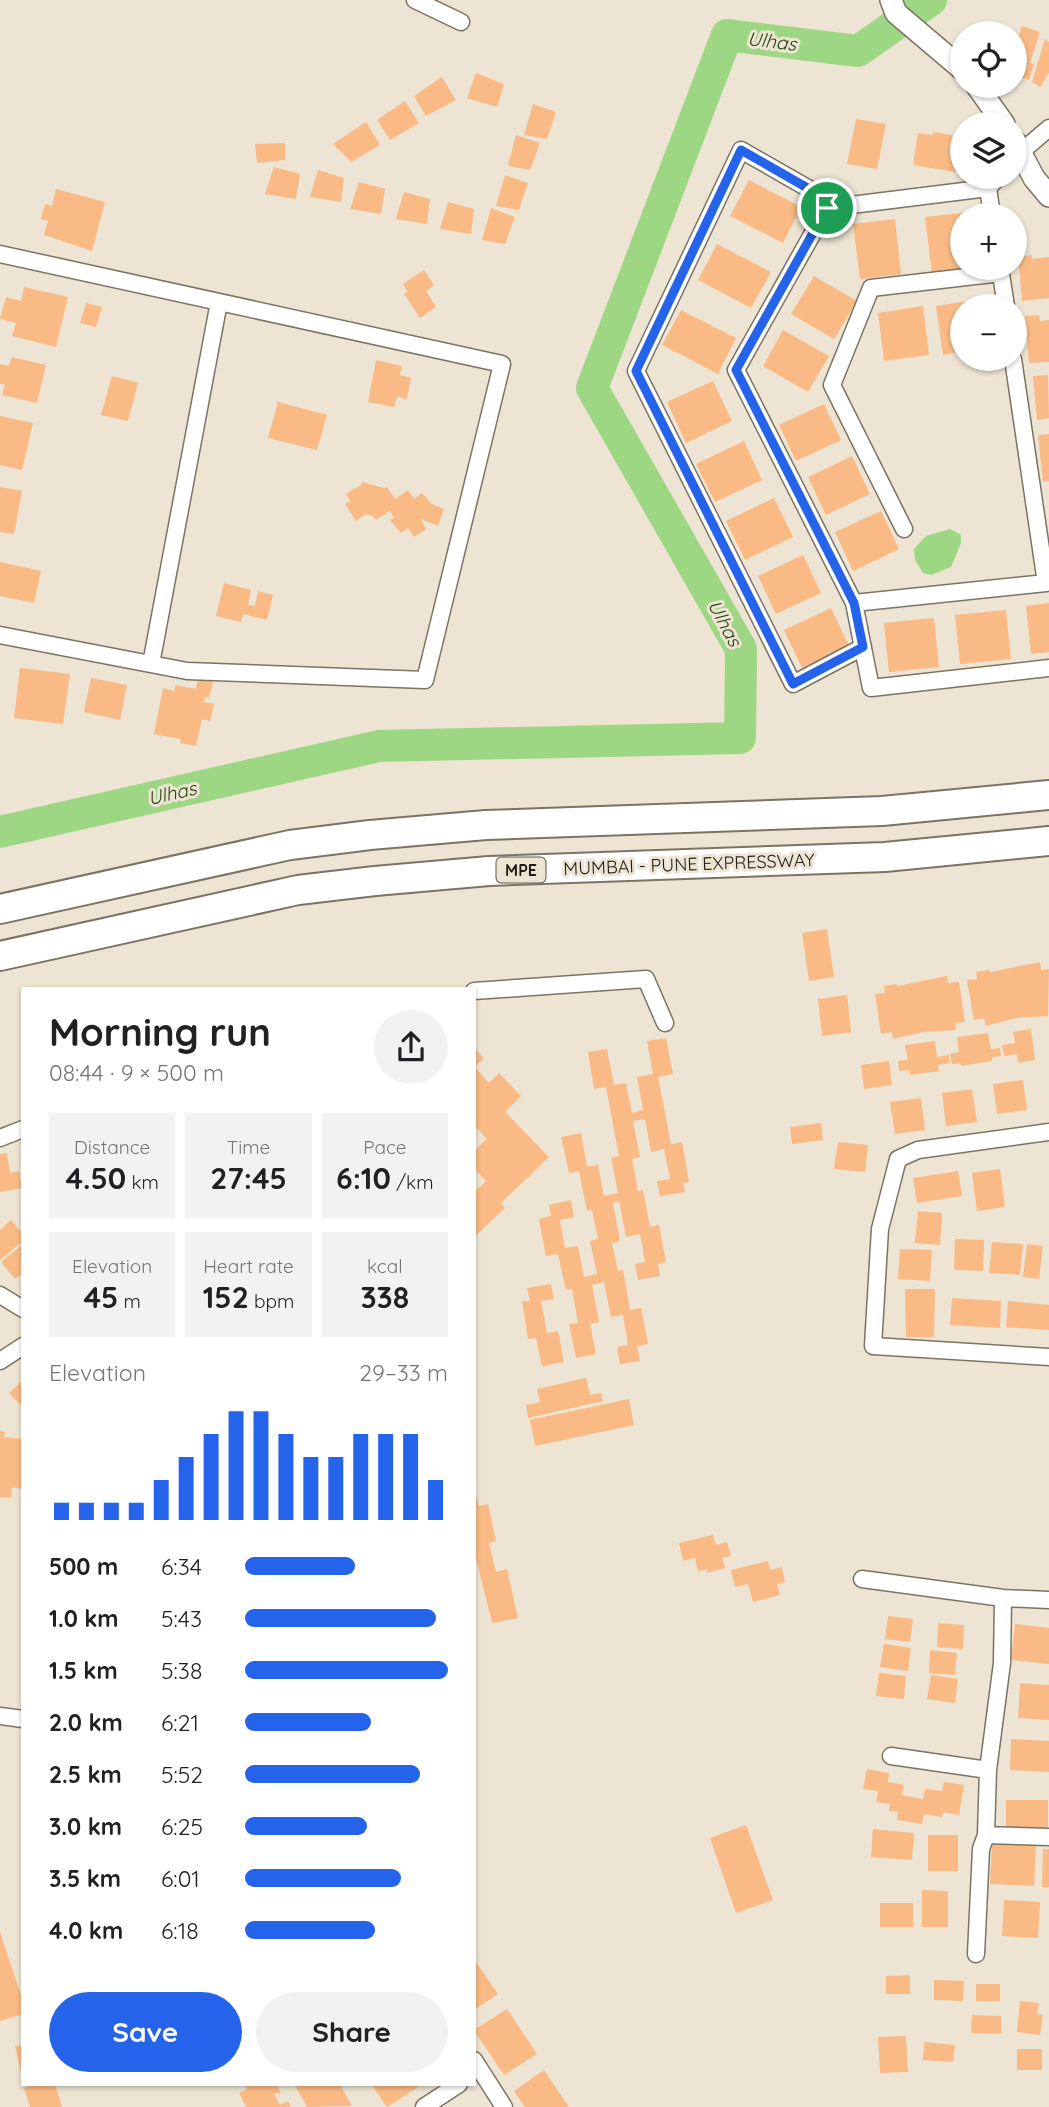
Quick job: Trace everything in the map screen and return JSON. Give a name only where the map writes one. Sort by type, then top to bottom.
[{"type":"highway","points":[[0,909],[290,845],[370,835],[486,825],[882,811],[1049,794]]},
{"type":"highway","name":"MUMBAI - PUNE EXPRESSWAY","points":[[0,956],[298,890],[375,881],[489,871],[885,857],[1049,841]]},
{"type":"street","points":[[415,0],[461,22]]},
{"type":"street","points":[[893,7],[950,58]]},
{"type":"street","points":[[1027,143],[1049,128]]},
{"type":"street","points":[[839,206],[741,150],[636,371],[793,684],[863,647]]},
{"type":"street","points":[[1027,166],[1049,196]]},
{"type":"street","points":[[950,189],[827,208],[736,370],[854,603],[872,688],[1049,667]]},
{"type":"street","points":[[0,254],[502,364],[425,680],[187,671],[0,635]]},
{"type":"street","points":[[904,529],[832,385],[871,288],[950,277]]},
{"type":"street","points":[[151,664],[219,302]]},
{"type":"street","points":[[854,603],[1048,582],[1041,490],[1016,371]]},
{"type":"street","points":[[476,991],[646,979],[665,1023]]},
{"type":"street","points":[[0,1138],[21,1130]]},
{"type":"street","points":[[1049,1132],[918,1150],[898,1159],[880,1230],[873,1346],[1049,1357]]},
{"type":"street","points":[[0,1295],[21,1307]]},
{"type":"street","points":[[0,1362],[21,1347]]},
{"type":"street","points":[[862,1580],[1003,1598],[1049,1600]]},
{"type":"street","points":[[976,1954],[981,1849],[986,1835],[988,1770],[1002,1662],[1003,1598]]},
{"type":"street","points":[[0,1716],[21,1719]]},
{"type":"street","points":[[891,1756],[988,1770]]},
{"type":"street","points":[[986,1835],[1049,1837]]},
{"type":"street","points":[[476,2068],[504,2107]]},
{"type":"street","points":[[424,2107],[456,2086]]},
{"type":"shaded area","points":[[950,529],[961,535],[961,543],[951,567],[931,575],[923,573],[915,560],[914,549],[926,536]]},
{"type":"building","points":[[1027,28],[1040,32],[1030,63],[1034,64],[1029,80]]},
{"type":"building","points":[[1045,39],[1049,42],[1049,73],[1040,87],[1032,82]]},
{"type":"building","points":[[476,73],[504,84],[497,107],[467,98]]},
{"type":"building","points":[[442,77],[456,100],[426,116],[414,96]]},
{"type":"building","points":[[405,101],[419,123],[390,140],[377,120]]},
{"type":"building","points":[[533,104],[556,112],[547,139],[524,135]]},
{"type":"building","points":[[856,119],[886,124],[877,169],[847,164]]},
{"type":"building","points":[[366,122],[380,145],[351,162],[333,144]]},
{"type":"building","points":[[933,132],[950,135],[950,171],[913,165],[918,133],[932,135]]},
{"type":"building","points":[[516,135],[540,143],[530,170],[508,166]]},
{"type":"building","points":[[285,143],[285,160],[257,163],[255,144]]},
{"type":"building","points":[[274,167],[300,174],[296,199],[265,194]]},
{"type":"building","points":[[318,170],[344,178],[341,202],[310,197]]},
{"type":"building","points":[[505,175],[528,183],[519,210],[496,206]]},
{"type":"building","points":[[749,180],[801,207],[783,243],[730,216]]},
{"type":"building","points":[[359,182],[385,189],[381,214],[350,209]]},
{"type":"building","points":[[56,189],[105,202],[92,251],[44,235],[48,221],[41,219],[45,204],[52,206]]},
{"type":"building","points":[[404,192],[430,199],[427,224],[396,219]]},
{"type":"building","points":[[448,202],[474,209],[471,234],[440,229]]},
{"type":"building","points":[[491,208],[515,217],[505,244],[482,240]]},
{"type":"building","points":[[950,214],[950,272],[932,274],[925,217]]},
{"type":"building","points":[[895,219],[901,274],[860,279],[853,224]]},
{"type":"building","points":[[717,244],[771,272],[751,308],[698,280]]},
{"type":"building","points":[[1032,255],[1032,259],[1049,257],[1049,298],[1027,300],[1027,294],[1021,294],[1020,280],[1027,280],[1027,256]]},
{"type":"building","points":[[424,270],[434,285],[426,291],[436,307],[420,318],[404,294],[408,292],[403,284]]},
{"type":"building","points":[[814,276],[857,301],[834,339],[791,314]]},
{"type":"building","points":[[24,287],[68,297],[56,347],[12,336],[16,323],[0,319],[6,297],[21,301]]},
{"type":"building","points":[[86,303],[102,307],[96,327],[80,323]]},
{"type":"building","points":[[950,304],[950,354],[943,355],[936,306]]},
{"type":"building","points":[[923,306],[929,355],[884,361],[878,313]]},
{"type":"building","points":[[681,310],[736,338],[718,374],[662,345]]},
{"type":"building","points":[[1039,315],[1040,321],[1049,320],[1049,362],[1029,363],[1027,316]]},
{"type":"building","points":[[783,330],[829,356],[808,392],[763,366]]},
{"type":"building","points":[[12,357],[46,365],[37,403],[2,395],[5,385],[0,383],[0,364],[9,366]]},
{"type":"building","points":[[376,360],[402,366],[400,375],[411,378],[407,399],[397,397],[394,407],[368,402]]},
{"type":"building","points":[[1048,375],[1049,418],[1037,420],[1033,376]]},
{"type":"building","points":[[112,376],[138,383],[128,421],[101,415]]},
{"type":"building","points":[[713,381],[732,421],[686,443],[667,402]]},
{"type":"building","points":[[278,402],[327,415],[317,450],[268,438]]},
{"type":"building","points":[[824,404],[841,440],[796,461],[779,425]]},
{"type":"building","points":[[0,416],[33,423],[22,470],[0,465]]},
{"type":"building","points":[[1049,434],[1049,481],[1043,482],[1038,435]]},
{"type":"building","points":[[744,441],[762,480],[715,502],[696,464]]},
{"type":"building","points":[[852,456],[870,494],[826,515],[808,477]]},
{"type":"building","points":[[362,482],[387,487],[395,499],[408,490],[414,499],[422,493],[432,504],[444,509],[438,526],[421,519],[426,529],[414,537],[408,528],[401,533],[390,520],[394,517],[390,511],[376,520],[366,514],[356,521],[345,504],[350,501],[346,494]]},
{"type":"building","points":[[0,487],[22,491],[14,534],[0,532]]},
{"type":"building","points":[[774,498],[793,537],[745,560],[726,521]]},
{"type":"building","points":[[881,511],[899,549],[853,571],[835,532]]},
{"type":"building","points":[[803,555],[821,593],[776,614],[758,576]]},
{"type":"building","points":[[0,562],[41,571],[34,603],[0,596]]},
{"type":"building","points":[[224,583],[251,590],[248,605],[255,606],[258,591],[273,595],[267,620],[243,614],[241,622],[216,616]]},
{"type":"building","points":[[1049,603],[1049,652],[1031,654],[1026,606]]},
{"type":"building","points":[[831,608],[849,646],[802,668],[784,630]]},
{"type":"building","points":[[1006,610],[1011,659],[960,664],[955,615]]},
{"type":"building","points":[[934,618],[939,667],[889,672],[884,623]]},
{"type":"building","points":[[20,668],[70,674],[63,724],[14,718]]},
{"type":"building","points":[[91,678],[127,685],[120,720],[84,712]]},
{"type":"building","points":[[198,678],[213,681],[209,698],[205,697],[204,702],[214,704],[210,721],[202,719],[196,746],[180,743],[181,739],[154,734],[163,688],[174,691],[176,685],[196,689]]},
{"type":"building","points":[[827,929],[834,977],[809,981],[802,933]]},
{"type":"building","points":[[1040,962],[1041,970],[1049,969],[1048,1016],[1016,1018],[986,1026],[984,1018],[974,1020],[967,980],[977,979],[976,972],[990,972]]},
{"type":"building","points":[[947,976],[948,983],[959,982],[965,1022],[955,1023],[956,1030],[923,1032],[893,1039],[892,1032],[881,1034],[875,994],[885,993],[884,986]]},
{"type":"building","points":[[847,995],[851,1032],[822,1036],[818,999]]},
{"type":"building","points":[[1031,1029],[1035,1060],[1018,1063],[1017,1054],[1004,1056],[1002,1045],[1015,1043],[1013,1032]]},
{"type":"building","points":[[988,1033],[991,1049],[1000,1048],[1001,1056],[992,1057],[992,1061],[961,1066],[961,1063],[952,1064],[950,1054],[959,1052],[957,1037]]},
{"type":"building","points":[[666,1038],[673,1074],[658,1077],[671,1144],[682,1142],[689,1182],[683,1183],[685,1192],[660,1196],[657,1181],[670,1179],[664,1149],[651,1152],[645,1119],[633,1121],[640,1157],[632,1159],[638,1191],[643,1190],[650,1227],[659,1225],[666,1262],[658,1264],[660,1276],[638,1280],[635,1264],[645,1262],[640,1234],[626,1237],[619,1201],[613,1203],[620,1241],[612,1243],[618,1271],[623,1270],[630,1310],[641,1308],[648,1344],[637,1346],[640,1361],[620,1364],[617,1347],[628,1345],[623,1315],[611,1317],[604,1282],[592,1285],[599,1322],[590,1324],[596,1354],[576,1358],[569,1324],[578,1323],[572,1289],[566,1290],[558,1254],[546,1256],[539,1219],[551,1216],[549,1205],[571,1200],[574,1217],[560,1220],[565,1248],[578,1246],[584,1277],[597,1274],[590,1241],[598,1239],[592,1210],[587,1211],[579,1171],[569,1173],[561,1137],[581,1133],[587,1167],[598,1165],[604,1196],[618,1193],[611,1158],[619,1156],[606,1087],[594,1089],[588,1052],[607,1049],[614,1085],[626,1083],[632,1113],[643,1110],[637,1077],[653,1074],[647,1041]]},
{"type":"building","points":[[935,1041],[937,1057],[949,1055],[950,1063],[938,1065],[939,1071],[910,1075],[909,1070],[899,1071],[898,1061],[908,1060],[905,1045]]},
{"type":"building","points":[[476,1050],[484,1058],[476,1066]]},
{"type":"building","points":[[889,1061],[892,1085],[864,1089],[861,1065]]},
{"type":"building","points":[[476,1068],[489,1083],[499,1073],[521,1096],[505,1112],[549,1157],[501,1203],[505,1208],[476,1235],[476,1190],[486,1181],[476,1170],[476,1149],[487,1139],[476,1127]]},
{"type":"building","points":[[1023,1080],[1027,1110],[997,1114],[993,1084]]},
{"type":"building","points":[[972,1089],[977,1122],[946,1126],[942,1093]]},
{"type":"building","points":[[921,1098],[925,1130],[895,1134],[890,1102]]},
{"type":"building","points":[[821,1123],[823,1140],[792,1144],[790,1127]]},
{"type":"building","points":[[838,1142],[868,1145],[865,1172],[834,1169]]},
{"type":"building","points":[[7,1153],[10,1173],[19,1171],[21,1188],[0,1192],[0,1154]]},
{"type":"building","points":[[1000,1169],[1005,1207],[977,1211],[972,1173]]},
{"type":"building","points":[[958,1171],[962,1196],[917,1203],[913,1178]]},
{"type":"building","points":[[918,1211],[942,1213],[940,1245],[915,1243]]},
{"type":"building","points":[[11,1220],[21,1232],[21,1243],[0,1260],[0,1230]]},
{"type":"building","points":[[955,1239],[984,1240],[983,1271],[954,1270]]},
{"type":"building","points":[[992,1242],[1023,1244],[1020,1275],[989,1273]]},
{"type":"building","points":[[1027,1244],[1043,1246],[1039,1279],[1023,1277]]},
{"type":"building","points":[[21,1246],[21,1274],[15,1279],[1,1262]]},
{"type":"building","points":[[900,1249],[932,1250],[930,1281],[898,1279]]},
{"type":"building","points":[[551,1284],[554,1299],[541,1301],[547,1333],[558,1331],[564,1362],[542,1366],[536,1338],[528,1339],[522,1301],[530,1301],[527,1288]]},
{"type":"building","points":[[905,1289],[935,1289],[934,1337],[906,1337]]},
{"type":"building","points":[[952,1298],[1001,1301],[1000,1328],[950,1325]]},
{"type":"building","points":[[1008,1301],[1049,1305],[1049,1330],[1006,1327]]},
{"type":"building","points":[[586,1378],[590,1395],[601,1393],[603,1401],[528,1418],[526,1405],[540,1402],[537,1389]]},
{"type":"building","points":[[21,1382],[21,1405],[9,1393]]},
{"type":"building","points":[[629,1399],[634,1425],[535,1446],[530,1420]]},
{"type":"building","points":[[0,1431],[5,1432],[4,1437],[21,1439],[21,1489],[12,1487],[11,1498],[0,1497]]},
{"type":"building","points":[[476,1496],[479,1506],[488,1504],[496,1541],[489,1543],[496,1572],[507,1569],[518,1618],[492,1623],[476,1558]]},
{"type":"building","points":[[713,1535],[716,1545],[727,1542],[731,1556],[722,1558],[725,1568],[707,1573],[707,1569],[698,1571],[695,1558],[683,1561],[679,1543]]},
{"type":"building","points":[[768,1561],[770,1570],[782,1567],[785,1582],[777,1584],[780,1595],[753,1602],[748,1584],[735,1587],[731,1570]]},
{"type":"building","points":[[888,1616],[913,1619],[910,1642],[885,1639]]},
{"type":"building","points":[[938,1623],[964,1625],[963,1649],[937,1647]]},
{"type":"building","points":[[1015,1624],[1049,1628],[1049,1664],[1011,1660]]},
{"type":"building","points":[[884,1644],[911,1648],[908,1671],[880,1667]]},
{"type":"building","points":[[930,1650],[957,1653],[955,1675],[929,1673]]},
{"type":"building","points":[[879,1673],[906,1676],[904,1699],[876,1696]]},
{"type":"building","points":[[931,1675],[958,1679],[955,1703],[927,1699]]},
{"type":"building","points":[[1020,1683],[1049,1685],[1049,1720],[1018,1718]]},
{"type":"building","points":[[1011,1739],[1049,1741],[1049,1772],[1010,1770]]},
{"type":"building","points":[[867,1769],[889,1773],[888,1782],[904,1785],[902,1795],[923,1799],[925,1789],[942,1791],[944,1782],[964,1785],[959,1815],[943,1812],[942,1817],[924,1814],[922,1824],[897,1820],[898,1812],[889,1811],[890,1804],[876,1802],[878,1791],[863,1789]]},
{"type":"building","points":[[1006,1800],[1048,1800],[1048,1835],[1006,1835]]},
{"type":"building","points":[[746,1825],[773,1900],[736,1913],[710,1838]]},
{"type":"building","points":[[873,1829],[914,1833],[912,1860],[871,1857]]},
{"type":"building","points":[[928,1835],[958,1835],[958,1871],[928,1871]]},
{"type":"building","points":[[992,1843],[1036,1845],[1034,1886],[990,1884]]},
{"type":"building","points":[[1043,1849],[1049,1849],[1049,1887],[1042,1887]]},
{"type":"building","points":[[922,1890],[948,1891],[948,1927],[922,1927]]},
{"type":"building","points":[[1004,1900],[1040,1902],[1038,1938],[1002,1936]]},
{"type":"building","points":[[880,1903],[913,1903],[913,1927],[880,1927]]},
{"type":"building","points":[[0,1932],[21,1995],[21,2015],[0,2021]]},
{"type":"building","points":[[476,1962],[498,1994],[476,2009]]},
{"type":"building","points":[[910,1975],[910,1994],[886,1994],[886,1976]]},
{"type":"building","points":[[934,1980],[964,1981],[963,2001],[934,2000]]},
{"type":"building","points":[[976,1984],[1000,1984],[1000,2001],[976,2001]]},
{"type":"building","points":[[1020,2001],[1039,2003],[1037,2014],[1043,2015],[1040,2035],[1017,2032]]},
{"type":"building","points":[[507,2009],[537,2054],[504,2075],[476,2033],[476,2029]]},
{"type":"building","points":[[972,2015],[1001,2016],[1001,2034],[971,2033]]},
{"type":"building","points":[[906,2036],[908,2072],[880,2073],[878,2037]]},
{"type":"building","points":[[924,2042],[955,2045],[953,2062],[923,2060]]},
{"type":"building","points":[[21,2045],[21,2073],[15,2046]]},
{"type":"building","points":[[1017,2049],[1042,2049],[1042,2070],[1017,2070]]},
{"type":"building","points":[[544,2070],[569,2107],[525,2107],[514,2091]]},
{"type":"building","points":[[56,2086],[62,2107],[30,2107],[24,2088]]},
{"type":"building","points":[[246,2086],[277,2086],[281,2093],[274,2094],[280,2105],[288,2101],[291,2107],[246,2107],[239,2093],[247,2089]]},
{"type":"building","points":[[295,2086],[341,2086],[352,2106],[307,2107]]},
{"type":"building","points":[[372,2086],[420,2086],[387,2107]]},
{"type":"waterway","name":"Ulhas","points":[[0,832],[379,746],[740,738],[741,649],[592,388],[727,35],[858,51],[931,0]]},
{"type":"route","points":[[741,150],[839,206],[827,208],[736,370],[854,603],[863,647],[793,684],[636,371],[741,150]]}]
